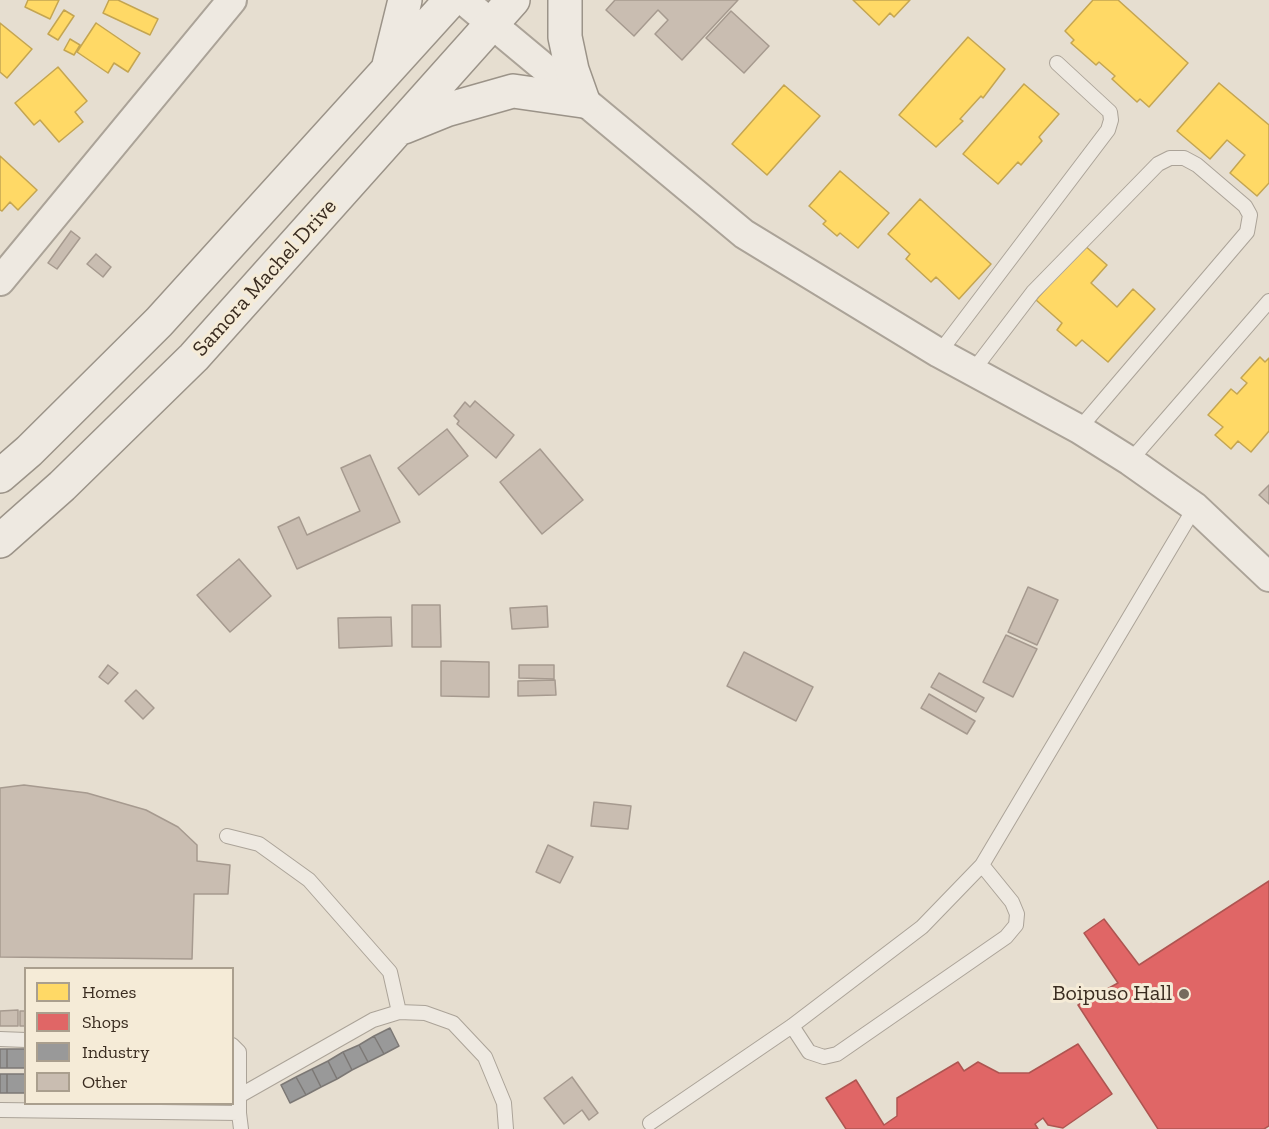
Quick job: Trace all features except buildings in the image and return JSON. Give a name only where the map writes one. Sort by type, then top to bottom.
[{"type":"main road","points":[[389,65],[405,0]]},
{"type":"main road","points":[[0,476],[29,451],[159,322],[389,65],[451,0]]},
{"type":"main road","name":"Samora Machel Drive","points":[[0,541],[62,486],[194,357],[513,0]]},
{"type":"main road","points":[[397,130],[446,110],[513,91],[583,101],[572,70],[565,37],[565,0]]},
{"type":"street","points":[[0,281],[232,0]]},
{"type":"street","points":[[463,0],[744,234],[939,353],[1079,429],[1130,461],[1195,507],[1269,577]]},
{"type":"lane","points":[[939,353],[1108,130],[1110,112],[1057,63]]},
{"type":"lane","points":[[972,372],[1034,292],[1158,164],[1170,158],[1184,158],[1197,165],[1245,206],[1250,215],[1247,232],[1079,429]]},
{"type":"lane","points":[[1130,461],[1269,301]]},
{"type":"lane","points":[[650,1123],[792,1026],[922,927],[982,865],[1195,507]]},
{"type":"lane","points":[[227,836],[259,844],[309,880],[390,972],[399,1012]]},
{"type":"lane","points":[[792,1026],[809,1052],[816,1057],[837,1054],[1006,937],[1016,925],[1017,914],[1012,902],[982,865]]},
{"type":"lane","points":[[239,1096],[373,1020],[399,1012],[425,1013],[453,1023],[485,1057],[504,1103],[506,1129]]},
{"type":"lane","points":[[0,1039],[24,1040]]},
{"type":"lane","points":[[234,1047],[239,1052],[241,1129]]},
{"type":"lane","points":[[0,1110],[239,1113]]},
{"type":"place","name":"Boipuso Hall","points":[[1184,994]]}]
